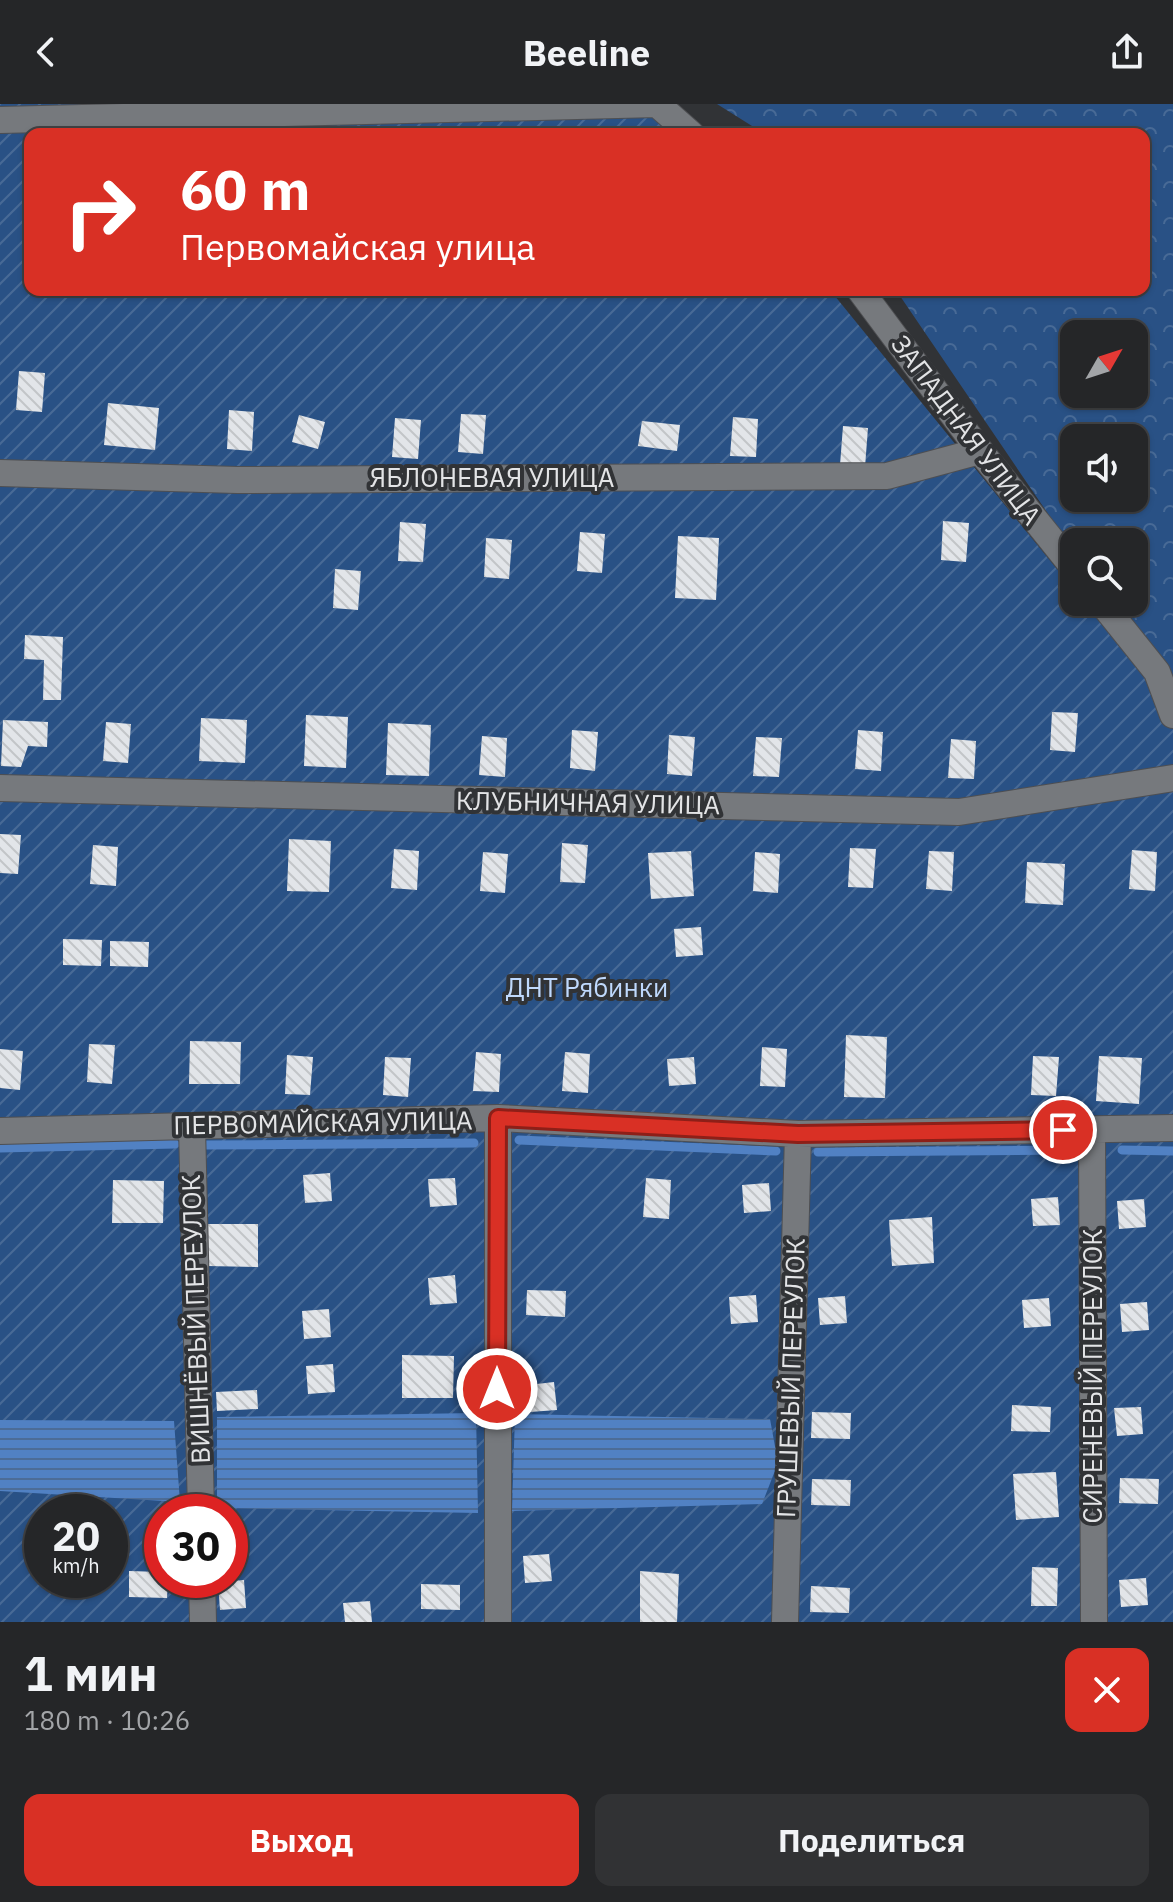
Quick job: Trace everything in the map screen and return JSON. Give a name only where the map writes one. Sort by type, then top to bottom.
[{"type":"street","points":[[0,120],[657,104],[684,128]]},
{"type":"street","name":"ЗАПАДНАЯ УЛИЦА","points":[[864,296],[980,451],[1060,551]]},
{"type":"street","name":"ЯБЛОНЕВАЯ УЛИЦА","points":[[0,473],[237,480],[887,476],[980,451]]},
{"type":"street","points":[[1112,616],[1157,672],[1173,715]]},
{"type":"street","name":"КЛУБНИЧНАЯ УЛИЦА","points":[[0,788],[959,812],[1173,778]]},
{"type":"street","points":[[498,1118],[498,1622]]},
{"type":"street","name":"ПЕРВОМАЙСКАЯ УЛИЦА","points":[[0,1131],[498,1118],[798,1134],[1173,1128]]},
{"type":"street","name":"ВИШНЁВЫЙ ПЕРЕУЛОК","points":[[192,1126],[192,1233],[200,1494]]},
{"type":"street","name":"СИРЕНЕВЫЙ ПЕРЕУЛОК","points":[[1092,1130],[1094,1622]]},
{"type":"street","name":"ГРУШЕВЫЙ ПЕРЕУЛОК","points":[[785,1622],[798,1134]]},
{"type":"street","points":[[202,1598],[203,1622]]},
{"type":"green space","name":"ДНТ Рябинки","points":[[0,104],[638,104],[689,128],[24,128],[24,296],[835,296],[1060,573],[1060,616],[1095,616],[1173,712],[1173,1622],[0,1622]]},
{"type":"green space","points":[[717,104],[1173,104],[1173,698],[1117,616],[1148,616],[1148,528],[1060,528],[1060,531],[900,296],[1150,296],[1150,128],[755,128]]},
{"type":"shaded area","points":[[476,1413],[478,1513],[248,1509],[248,1494],[217,1494],[217,1417]]},
{"type":"shaded area","points":[[515,1414],[770,1419],[778,1463],[762,1504],[512,1511]]},
{"type":"shaded area","points":[[0,1420],[174,1421],[179,1494],[144,1494],[144,1500],[128,1499],[128,1494],[0,1491]]},
{"type":"building","points":[[19,371],[45,373],[42,412],[16,410]]},
{"type":"building","points":[[108,403],[159,408],[155,450],[104,445]]},
{"type":"building","points":[[229,410],[254,412],[252,451],[227,449]]},
{"type":"building","points":[[461,414],[486,415],[483,454],[458,452]]},
{"type":"building","points":[[299,415],[325,422],[318,449],[292,442]]},
{"type":"building","points":[[733,417],[758,419],[756,457],[730,456]]},
{"type":"building","points":[[395,418],[421,420],[418,459],[392,457]]},
{"type":"building","points":[[642,421],[680,425],[677,451],[638,446]]},
{"type":"building","points":[[843,426],[868,428],[865,467],[840,465]]},
{"type":"building","points":[[943,521],[969,523],[966,562],[941,560]]},
{"type":"building","points":[[400,522],[426,524],[423,562],[398,561]]},
{"type":"building","points":[[580,532],[605,534],[602,573],[577,571]]},
{"type":"building","points":[[678,536],[719,538],[716,600],[675,598]]},
{"type":"building","points":[[486,538],[512,540],[509,579],[484,577]]},
{"type":"building","points":[[335,569],[361,571],[358,610],[333,608]]},
{"type":"building","points":[[25,635],[63,637],[61,700],[43,700],[44,660],[24,659]]},
{"type":"building","points":[[1052,712],[1078,713],[1075,752],[1050,750]]},
{"type":"building","points":[[306,715],[348,717],[346,768],[304,766]]},
{"type":"building","points":[[201,718],[247,720],[245,763],[199,761]]},
{"type":"building","points":[[3,720],[48,722],[47,747],[28,746],[21,767],[1,766]]},
{"type":"building","points":[[106,722],[131,724],[128,763],[103,761]]},
{"type":"building","points":[[388,723],[431,725],[429,776],[386,775]]},
{"type":"building","points":[[572,730],[598,732],[595,771],[570,768]]},
{"type":"building","points":[[858,730],[883,732],[881,771],[855,769]]},
{"type":"building","points":[[669,735],[695,737],[692,776],[667,774]]},
{"type":"building","points":[[482,736],[507,738],[505,777],[479,775]]},
{"type":"building","points":[[756,737],[782,738],[779,777],[753,776]]},
{"type":"building","points":[[951,739],[976,741],[974,779],[948,778]]},
{"type":"building","points":[[0,834],[21,835],[18,874],[0,873]]},
{"type":"building","points":[[289,839],[331,841],[329,892],[287,891]]},
{"type":"building","points":[[562,843],[588,845],[585,883],[560,882]]},
{"type":"building","points":[[93,845],[118,847],[116,886],[90,884]]},
{"type":"building","points":[[850,848],[876,849],[873,888],[848,887]]},
{"type":"building","points":[[394,849],[419,851],[417,890],[391,888]]},
{"type":"building","points":[[1132,850],[1157,852],[1155,891],[1129,889]]},
{"type":"building","points":[[691,851],[694,896],[651,899],[648,853]]},
{"type":"building","points":[[929,851],[954,852],[952,891],[926,889]]},
{"type":"building","points":[[483,852],[508,854],[505,893],[480,891]]},
{"type":"building","points":[[755,852],[780,854],[778,893],[753,891]]},
{"type":"building","points":[[1027,862],[1065,864],[1063,905],[1025,903]]},
{"type":"building","points":[[701,927],[703,955],[676,957],[674,929]]},
{"type":"building","points":[[63,939],[102,940],[101,966],[63,965]]},
{"type":"building","points":[[110,941],[149,942],[148,967],[110,966]]},
{"type":"building","points":[[846,1035],[887,1037],[885,1098],[844,1097]]},
{"type":"building","points":[[190,1041],[241,1042],[240,1084],[189,1084]]},
{"type":"building","points":[[89,1044],[115,1045],[112,1084],[87,1082]]},
{"type":"building","points":[[762,1047],[787,1049],[785,1087],[760,1086]]},
{"type":"building","points":[[0,1049],[23,1051],[20,1090],[0,1088]]},
{"type":"building","points":[[476,1052],[501,1054],[499,1092],[473,1091]]},
{"type":"building","points":[[565,1052],[590,1054],[588,1093],[562,1091]]},
{"type":"building","points":[[287,1055],[313,1057],[310,1095],[285,1094]]},
{"type":"building","points":[[1033,1056],[1059,1057],[1056,1096],[1031,1095]]},
{"type":"building","points":[[1099,1056],[1142,1058],[1139,1104],[1096,1101]]},
{"type":"building","points":[[385,1057],[411,1058],[408,1097],[383,1095]]},
{"type":"building","points":[[694,1057],[696,1084],[669,1086],[667,1059]]},
{"type":"building","points":[[330,1173],[332,1201],[305,1203],[303,1175]]},
{"type":"building","points":[[455,1178],[457,1205],[430,1207],[428,1179]]},
{"type":"building","points":[[646,1178],[671,1180],[669,1219],[643,1217]]},
{"type":"building","points":[[113,1180],[164,1181],[163,1223],[112,1223]]},
{"type":"building","points":[[769,1183],[771,1211],[744,1213],[742,1185]]},
{"type":"building","points":[[1058,1197],[1060,1225],[1033,1226],[1031,1199]]},
{"type":"building","points":[[1144,1199],[1146,1227],[1119,1229],[1117,1201]]},
{"type":"building","points":[[932,1217],[934,1263],[892,1266],[889,1220]]},
{"type":"building","points":[[207,1224],[258,1224],[258,1267],[207,1266]]},
{"type":"building","points":[[455,1275],[457,1303],[430,1305],[428,1278]]},
{"type":"building","points":[[527,1290],[566,1291],[565,1317],[526,1315]]},
{"type":"building","points":[[756,1295],[758,1322],[731,1324],[729,1297]]},
{"type":"building","points":[[845,1296],[847,1323],[820,1325],[818,1298]]},
{"type":"building","points":[[1049,1298],[1051,1326],[1024,1328],[1022,1300]]},
{"type":"building","points":[[1147,1302],[1149,1330],[1122,1332],[1120,1304]]},
{"type":"building","points":[[329,1309],[331,1337],[304,1339],[302,1311]]},
{"type":"building","points":[[402,1355],[454,1356],[453,1398],[402,1398]]},
{"type":"building","points":[[333,1364],[335,1392],[308,1394],[306,1366]]},
{"type":"building","points":[[554,1382],[557,1410],[530,1412],[528,1385]]},
{"type":"building","points":[[257,1390],[258,1409],[217,1411],[216,1392]]},
{"type":"building","points":[[1012,1405],[1051,1407],[1050,1432],[1011,1431]]},
{"type":"building","points":[[1141,1407],[1143,1434],[1117,1436],[1114,1408]]},
{"type":"building","points":[[812,1412],[851,1413],[850,1439],[811,1438]]},
{"type":"building","points":[[1056,1472],[1059,1517],[1016,1520],[1013,1474]]},
{"type":"building","points":[[1120,1478],[1159,1479],[1158,1504],[1119,1503]]},
{"type":"building","points":[[812,1479],[851,1480],[850,1506],[811,1505]]},
{"type":"building","points":[[549,1554],[552,1581],[525,1583],[523,1556]]},
{"type":"building","points":[[1032,1567],[1058,1568],[1057,1606],[1031,1606]]},
{"type":"building","points":[[129,1571],[144,1571],[144,1597],[129,1597]]},
{"type":"building","points":[[640,1571],[679,1574],[677,1622],[640,1622]]},
{"type":"building","points":[[1146,1578],[1148,1605],[1121,1607],[1119,1580]]},
{"type":"building","points":[[421,1584],[460,1585],[460,1610],[421,1609]]},
{"type":"building","points":[[811,1586],[850,1588],[849,1613],[810,1612]]},
{"type":"building","points":[[219,1598],[245,1598],[246,1608],[220,1610]]},
{"type":"building","points":[[370,1601],[372,1622],[345,1622],[343,1603]]},
{"type":"waterway","points":[[519,1140],[776,1151]]},
{"type":"waterway","points":[[206,1145],[474,1143]]},
{"type":"waterway","points":[[0,1148],[175,1144]]},
{"type":"waterway","points":[[818,1152],[1068,1150]]},
{"type":"waterway","points":[[1122,1150],[1173,1151]]},
{"type":"route","points":[[497,1389],[498,1118],[798,1134],[1063,1130]]}]
